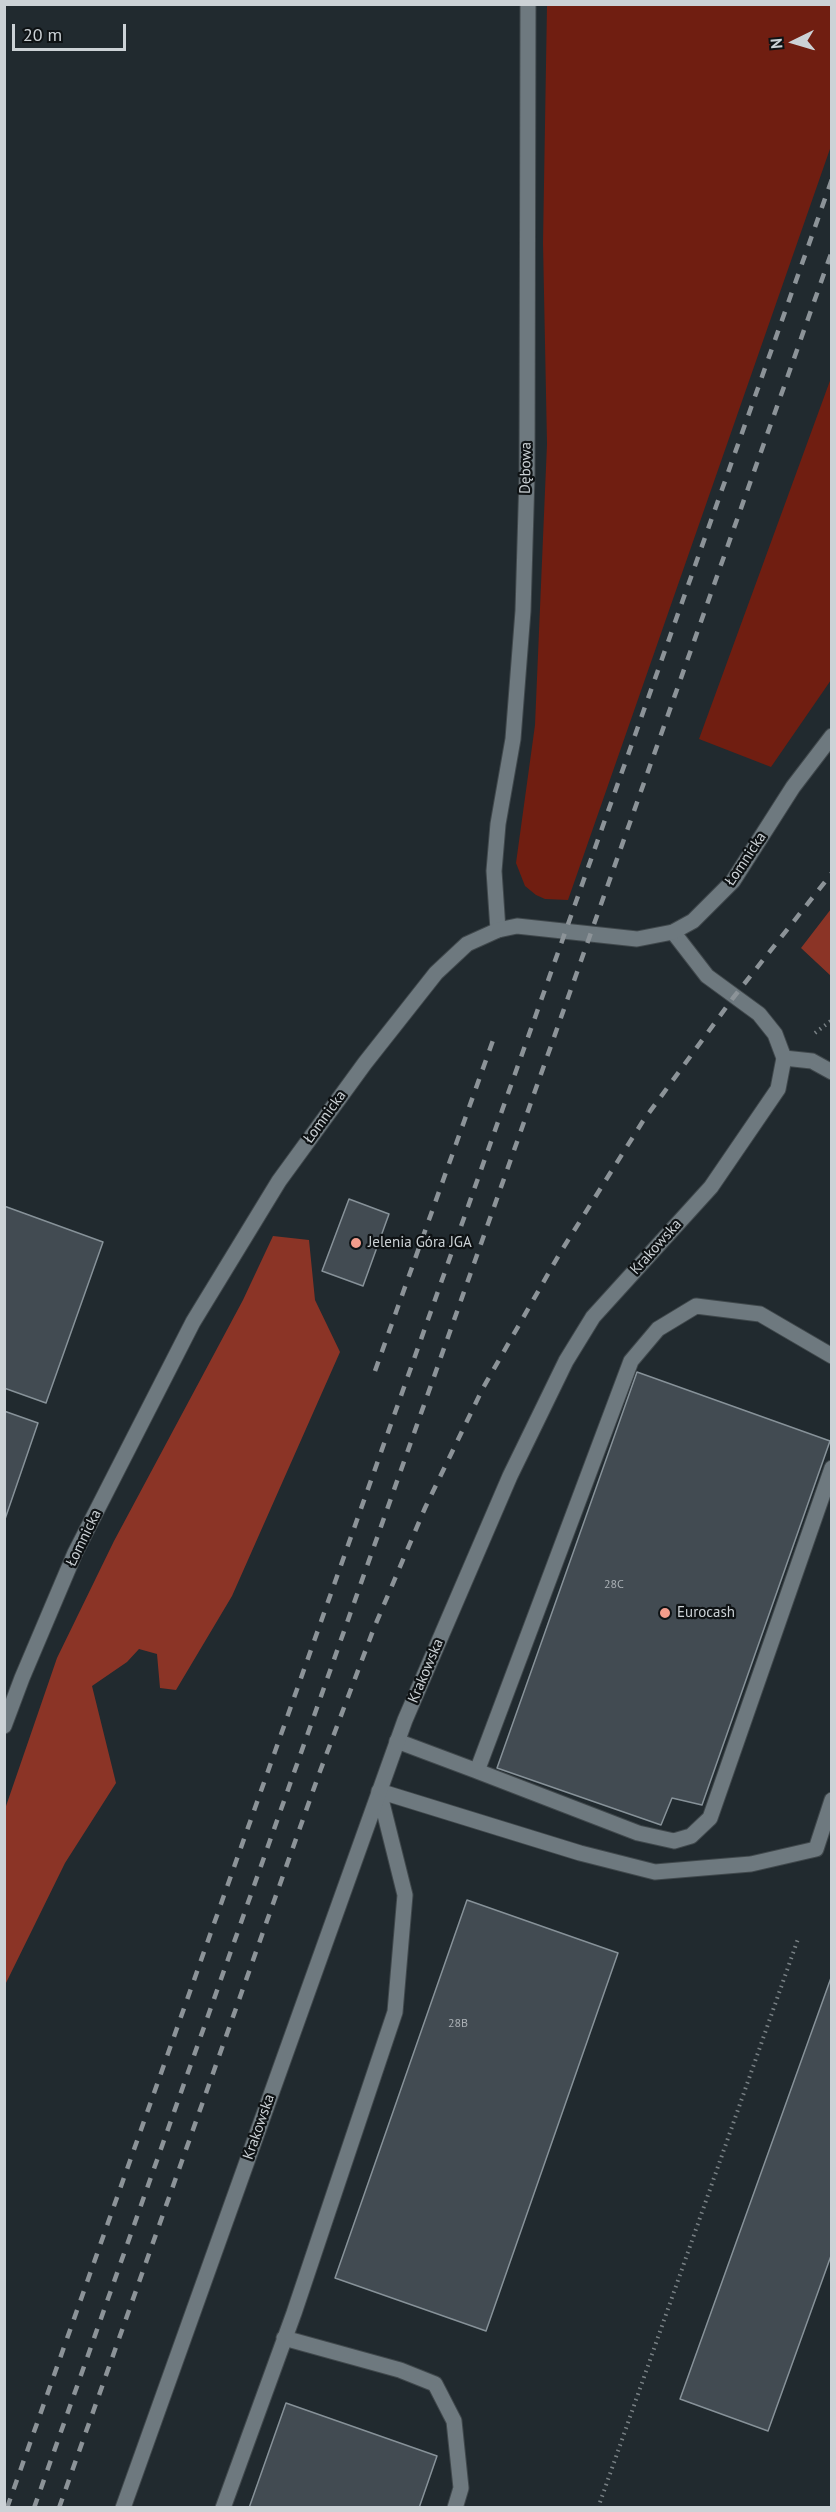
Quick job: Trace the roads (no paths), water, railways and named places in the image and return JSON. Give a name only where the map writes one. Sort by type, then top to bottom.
[{"type":"street","name":"Dębowa","points":[[498,930],[494,871],[498,824],[513,739],[523,611],[527,475],[528,4]]},
{"type":"street","name":"Łomnicka","points":[[4,1726],[21,1678],[75,1553],[193,1322],[279,1181],[352,1081],[436,973],[467,944],[498,930],[517,926],[536,926],[590,935],[637,939],[673,932],[693,921],[733,881],[794,787],[831,736]]},
{"type":"street","points":[[673,932],[707,976],[759,1014],[775,1034],[784,1058],[812,1061],[831,1072]]},
{"type":"street","name":"Krakowska","points":[[123,2508],[397,1741],[510,1476],[566,1361],[593,1317],[711,1187],[778,1089],[784,1058]]},
{"type":"street","points":[[477,1771],[632,1361],[658,1329],[696,1306],[760,1314],[831,1356]]},
{"type":"street","points":[[397,1741],[638,1833],[674,1841],[692,1836],[710,1818],[831,1468]]},
{"type":"street","points":[[379,1791],[580,1853],[655,1872],[751,1864],[816,1849],[831,1800]]},
{"type":"street","points":[[223,2508],[284,2338],[395,2012],[405,1895],[379,1791]]},
{"type":"street","points":[[284,2338],[400,2370],[435,2384],[454,2421],[461,2488],[455,2508]]},
{"type":"railway","points":[[7,2508],[832,179]]},
{"type":"railway","points":[[34,2508],[832,251]]},
{"type":"railway","points":[[59,2508],[319,1774],[374,1628],[425,1508],[483,1388],[560,1253],[643,1121],[733,998],[832,873]]},
{"type":"railway","points":[[375,1371],[496,1032]]},
{"type":"place","name":"Jelenia Góra JGA","points":[[356,1243]]},
{"type":"place","name":"Eurocash","points":[[665,1613]]}]
